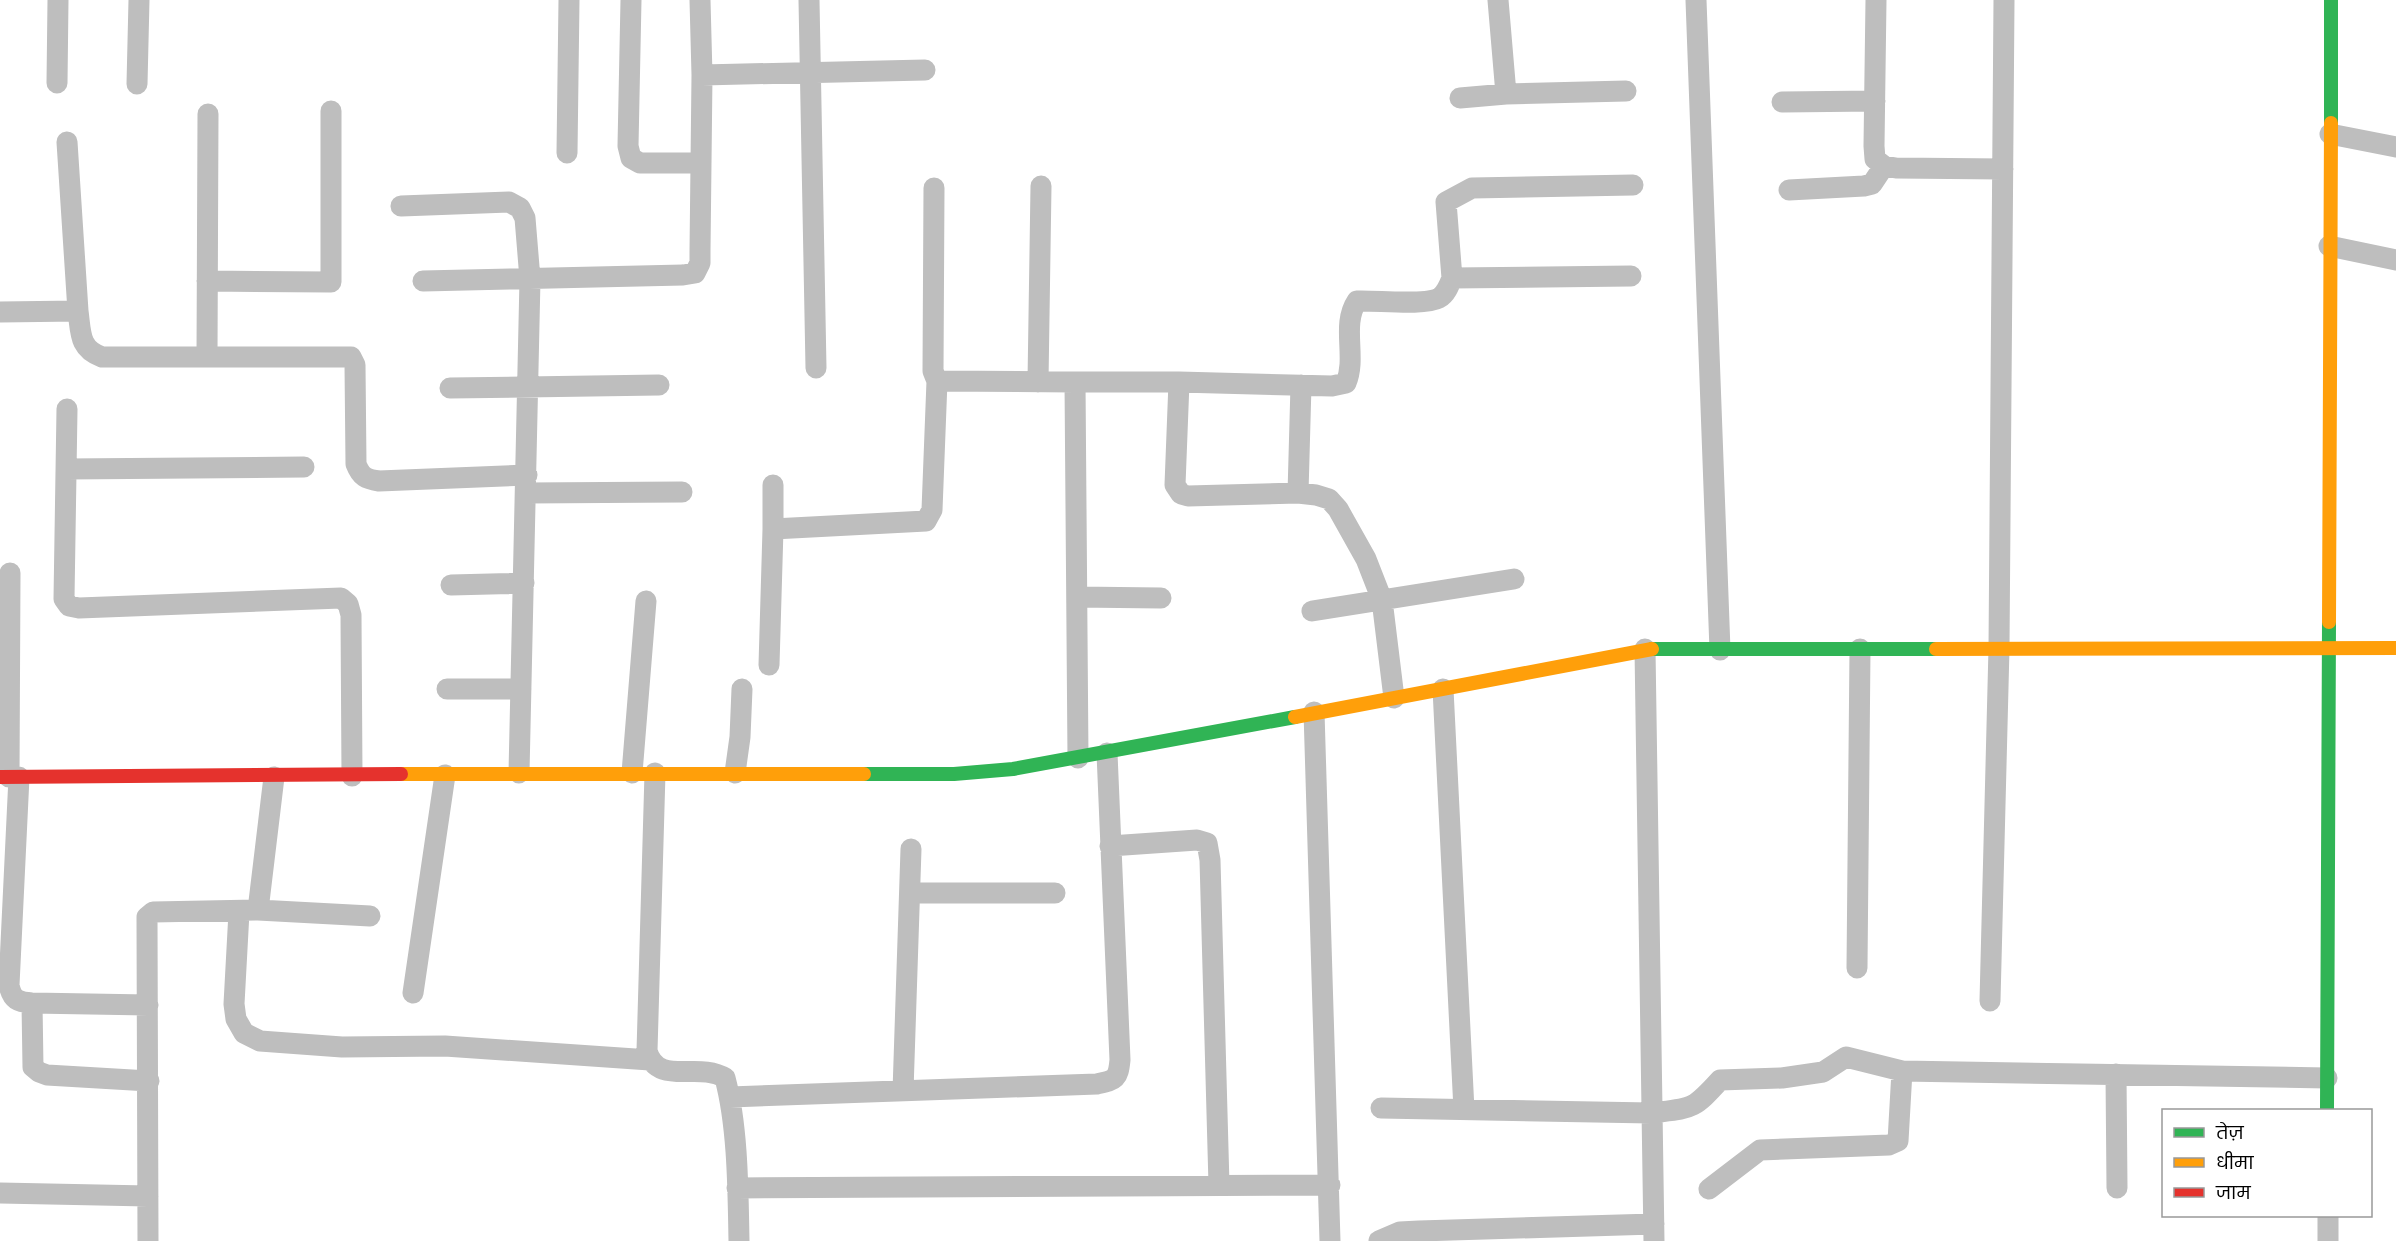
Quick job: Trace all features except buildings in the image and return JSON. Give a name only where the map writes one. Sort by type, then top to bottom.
[{"type":"street","points":[[57,83],[58,0]]},
{"type":"street","points":[[136,84],[139,0]]},
{"type":"street","points":[[567,153],[569,0]]},
{"type":"street","points":[[631,0],[628,146],[631,158],[640,164],[701,163]]},
{"type":"street","points":[[423,281],[695,273],[700,263],[702,75],[700,0]]},
{"type":"street","points":[[809,0],[816,368]]},
{"type":"street","points":[[1498,0],[1506,94]]},
{"type":"street","points":[[1696,0],[1720,650]]},
{"type":"street","points":[[1876,0],[1875,159],[1884,166],[2003,169]]},
{"type":"street","points":[[1990,1001],[1999,648],[2004,0]]},
{"type":"street","points":[[2327,1109],[2331,0]]},
{"type":"street","points":[[702,75],[925,70]]},
{"type":"street","points":[[1460,98],[1506,94],[1626,91]]},
{"type":"street","points":[[1782,102],[1875,101]]},
{"type":"street","points":[[207,281],[331,282],[331,111]]},
{"type":"street","points":[[207,356],[208,114]]},
{"type":"street","points":[[2330,134],[2396,147]]},
{"type":"street","points":[[67,142],[78,311],[82,342],[91,353],[102,357],[351,357],[355,365],[356,464],[360,475],[367,479],[682,492]]},
{"type":"street","points":[[1789,190],[1872,184],[1884,166]]},
{"type":"street","points":[[937,381],[1179,382],[1332,386],[1346,383],[1350,372],[1350,312],[1357,301],[1425,301],[1438,298],[1447,290],[1452,278],[1446,202],[1472,188],[1633,185]]},
{"type":"street","points":[[1038,382],[1041,186]]},
{"type":"street","points":[[773,529],[926,521],[932,510],[937,381],[933,371],[934,188]]},
{"type":"street","points":[[401,206],[509,202],[520,208],[525,218],[530,279],[519,773]]},
{"type":"street","points":[[2329,246],[2396,260]]},
{"type":"street","points":[[1452,278],[1631,276]]},
{"type":"street","points":[[0,312],[78,311]]},
{"type":"street","points":[[1074,382],[1078,758]]},
{"type":"street","points":[[1179,382],[1175,485],[1181,494],[1188,496],[1298,493],[1329,499],[1338,509],[1366,559],[1382,600],[1394,698]]},
{"type":"street","points":[[450,388],[659,385]]},
{"type":"street","points":[[1298,493],[1301,385]]},
{"type":"street","points":[[67,409],[64,599],[69,606],[80,608],[341,598],[348,604],[351,615],[352,776]]},
{"type":"street","points":[[66,470],[304,467]]},
{"type":"street","points":[[769,665],[773,485]]},
{"type":"street","points":[[10,573],[9,985],[11,996],[18,1002],[32,1003],[148,1005]]},
{"type":"street","points":[[1312,611],[1514,579]]},
{"type":"street","points":[[451,585],[524,584]]},
{"type":"street","points":[[1077,597],[1161,598]]},
{"type":"street","points":[[632,773],[646,600]]},
{"type":"street","points":[[9,777],[274,777],[519,773],[954,774],[1013,769],[1107,753],[1645,649],[2396,648]]},
{"type":"street","points":[[1379,1241],[1400,1232],[1419,1231],[1654,1232],[1645,649]]},
{"type":"street","points":[[1857,968],[1860,649]]},
{"type":"street","points":[[447,689],[521,688]]},
{"type":"street","points":[[735,773],[740,737],[742,689]]},
{"type":"street","points":[[1443,689],[1464,1110]]},
{"type":"street","points":[[1314,712],[1330,1241]]},
{"type":"street","points":[[730,1097],[1097,1084],[1113,1081],[1119,1073],[1120,1060],[1107,753]]},
{"type":"street","points":[[655,773],[647,1051],[656,1067],[665,1071],[714,1072],[724,1078],[730,1097],[738,1188],[739,1241]]},
{"type":"street","points":[[413,993],[445,775]]},
{"type":"street","points":[[274,777],[234,1004],[236,1019],[244,1033],[260,1041],[342,1047],[445,1046],[650,1060]]},
{"type":"street","points":[[1110,846],[1197,840],[1207,843],[1210,860],[1219,1185]]},
{"type":"street","points":[[903,1091],[910,849]]},
{"type":"street","points":[[910,893],[1055,893]]},
{"type":"street","points":[[148,1241],[147,917],[153,912],[249,911],[370,916]]},
{"type":"street","points":[[32,1003],[33,1067],[39,1072],[47,1075],[149,1081]]},
{"type":"street","points":[[1381,1108],[1651,1113],[1689,1108],[1699,1104],[1720,1080],[1782,1078],[1823,1072],[1846,1057],[1902,1071],[2327,1078]]},
{"type":"street","points":[[1709,1189],[1760,1150],[1889,1145],[1898,1141],[1902,1071]]},
{"type":"street","points":[[2116,1074],[2117,1188]]},
{"type":"street","points":[[738,1188],[1330,1185]]},
{"type":"street","points":[[0,1193],[148,1196]]},
{"type":"street","points":[[2328,1217],[2328,1241]]},
{"type":"traffic: fast","points":[[2331,0],[2331,123]]},
{"type":"traffic: fast","points":[[2327,1109],[2329,622]]},
{"type":"traffic: fast","points":[[1652,649],[1936,649]]},
{"type":"traffic: fast","points":[[864,774],[954,774],[1013,769],[1295,717]]},
{"type":"traffic: slow","points":[[2329,622],[2331,123]]},
{"type":"traffic: slow","points":[[1936,649],[2396,648]]},
{"type":"traffic: slow","points":[[1295,717],[1652,649]]},
{"type":"traffic: slow","points":[[401,774],[864,774]]},
{"type":"traffic: jam","points":[[0,777],[401,774]]}]
